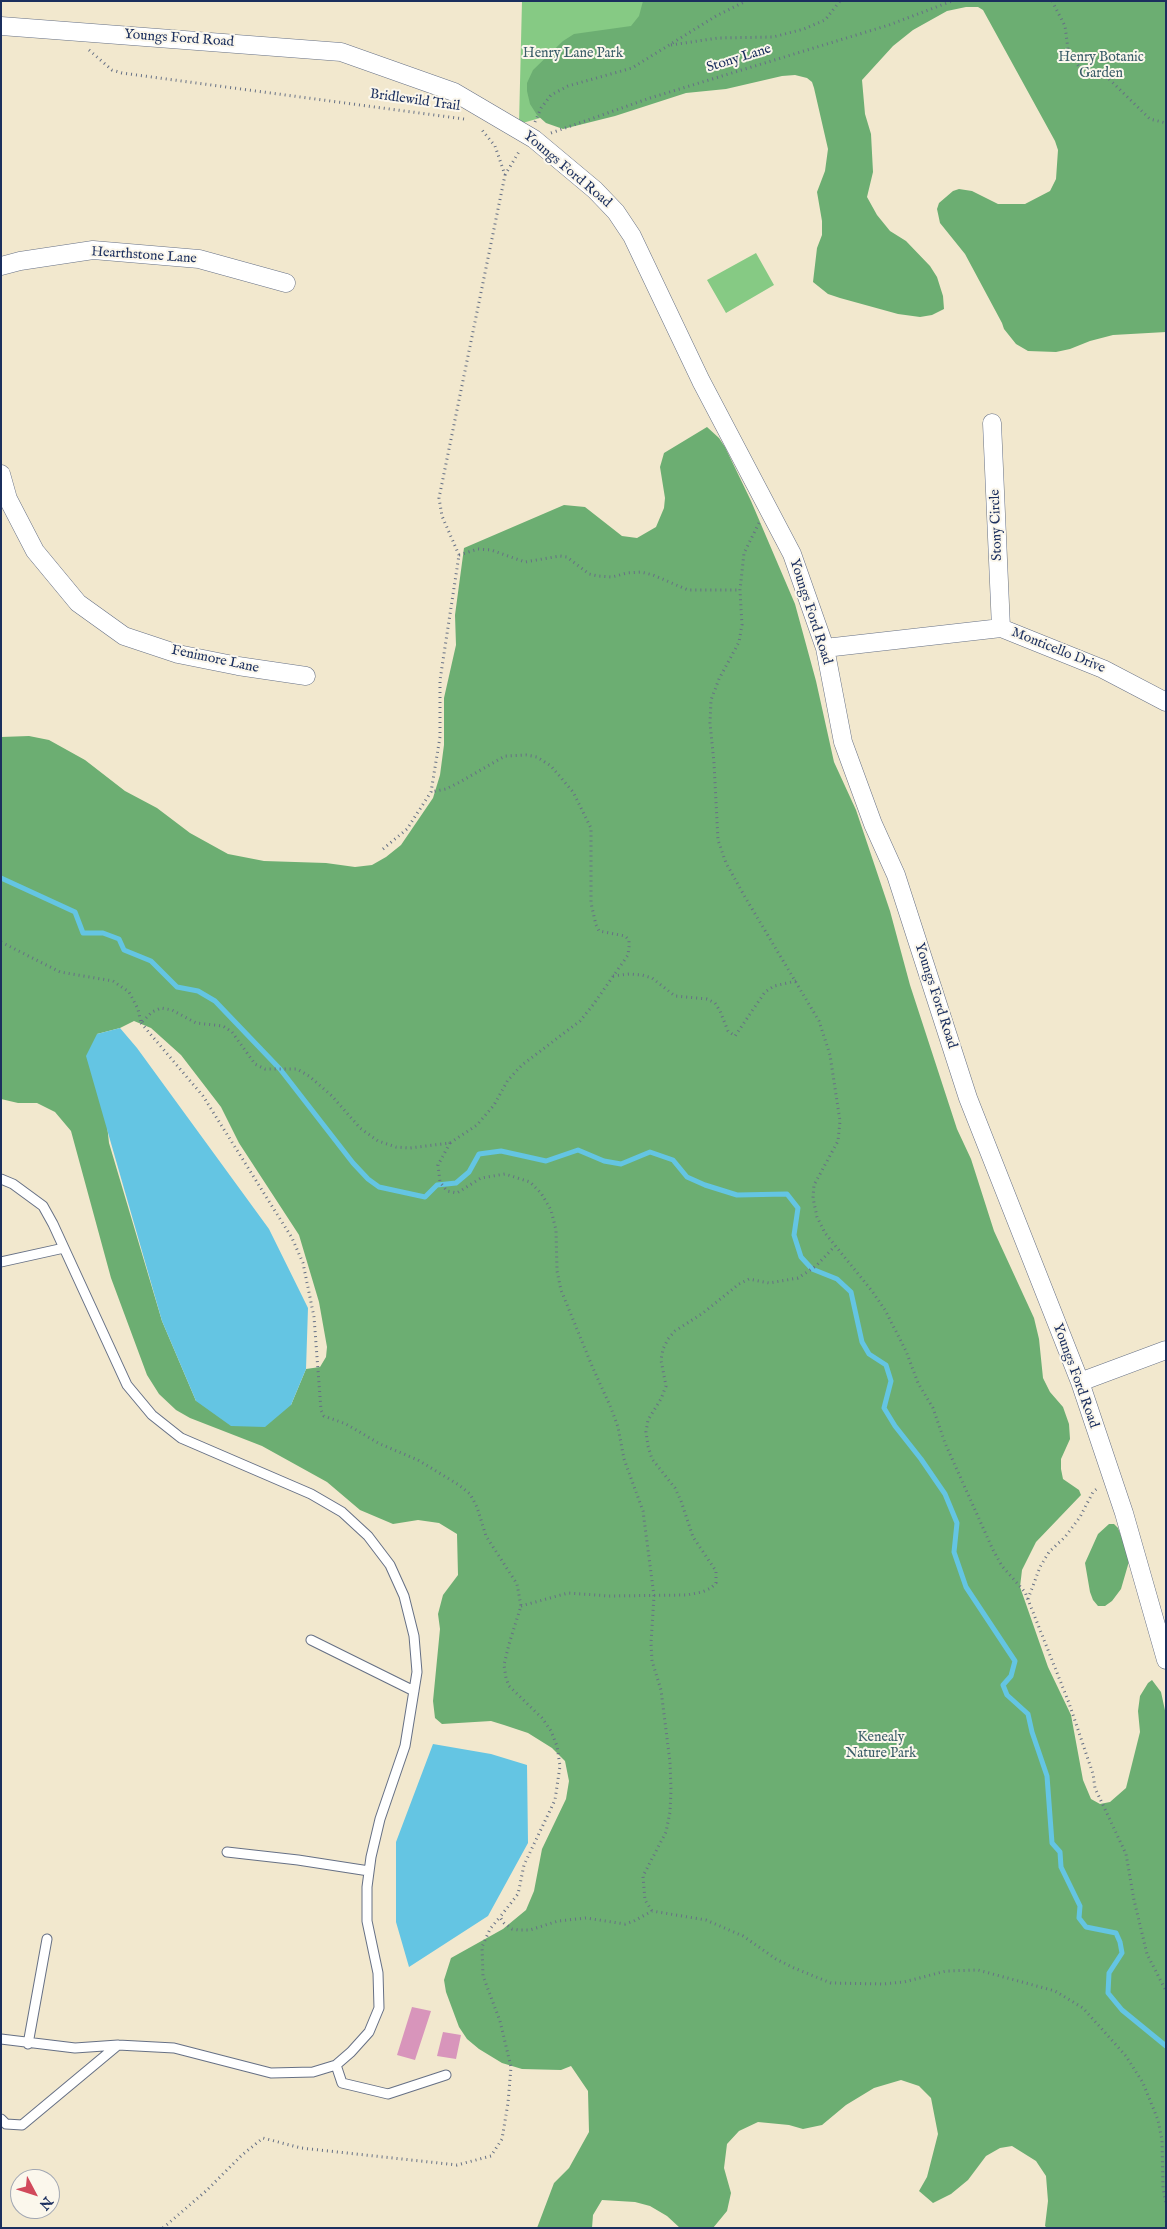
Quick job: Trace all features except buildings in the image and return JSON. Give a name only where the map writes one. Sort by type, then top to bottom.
[{"type":"street","name":"Youngs Ford Road","points":[[1,26],[341,52],[454,92],[529,139],[595,190],[616,212],[632,236],[701,381],[792,554],[825,648],[843,742],[873,824],[896,875],[968,1098],[1080,1382],[1124,1513],[1166,1660]]},
{"type":"street","name":"Hearthstone Lane","points":[[1,266],[20,261],[93,250],[199,259],[286,283]]},
{"type":"street","name":"Stony Circle","points":[[992,423],[1001,628]]},
{"type":"street","name":"Fenimore Lane","points":[[1,474],[5,501],[35,551],[78,603],[124,636],[178,654],[238,666],[306,676]]},
{"type":"street","name":"Monticello Drive","points":[[825,648],[1001,628],[1103,669],[1166,702]]},
{"type":"street","points":[[1080,1382],[1166,1350]]},
{"type":"lane","points":[[1,1179],[13,1184],[43,1206],[126,1385],[152,1415],[181,1438],[311,1494],[342,1512],[368,1536],[390,1565],[404,1596],[414,1636],[418,1672],[405,1746],[380,1819],[367,1887],[367,1921],[378,1973],[379,2008],[369,2032],[336,2065],[313,2072],[271,2072],[174,2048],[118,2045],[74,2048],[28,2044],[1,2039]]},
{"type":"lane","points":[[1,1262],[64,1248]]},
{"type":"lane","points":[[311,1640],[414,1691]]},
{"type":"lane","points":[[227,1852],[369,1871]]},
{"type":"lane","points":[[28,2044],[47,1940]]},
{"type":"lane","points":[[1,2119],[6,2124],[22,2125],[118,2045]]},
{"type":"lane","points":[[336,2065],[342,2083],[388,2094],[446,2075]]},
{"type":"path","points":[[384,849],[407,829],[431,792],[440,736],[440,680],[459,555],[442,516],[439,498],[505,175],[529,139],[541,108],[551,95],[568,86],[632,68],[716,16],[746,1]]},
{"type":"path","points":[[668,45],[718,38],[773,37],[804,29],[825,20],[840,1]]},
{"type":"path","name":"Stony Lane","points":[[529,139],[650,98],[880,28],[952,1]]},
{"type":"path","points":[[1052,1],[1065,26],[1068,49],[1079,67],[1108,78],[1150,119],[1166,123]]},
{"type":"path","name":"Bridlewild Trail","points":[[82,47],[88,48],[112,70],[122,73],[467,121]]},
{"type":"path","points":[[478,127],[495,146],[505,175]]},
{"type":"path","points":[[768,508],[744,553],[740,590],[743,617],[739,642],[711,700],[710,723],[718,840],[726,863],[740,889],[819,1021],[830,1055],[836,1084],[840,1121],[838,1142],[814,1185],[813,1198],[817,1217],[834,1246],[872,1291],[892,1323],[906,1351],[918,1383],[933,1408],[945,1443],[983,1530],[1002,1566],[1025,1592],[1069,1703],[1094,1774],[1096,1788],[1126,1854],[1134,1900],[1147,1954],[1166,1991]]},
{"type":"path","points":[[459,555],[478,549],[491,550],[524,562],[560,556],[567,557],[589,574],[598,576],[612,577],[641,572],[688,590],[701,591],[724,588],[740,590]]},
{"type":"path","points":[[141,1023],[152,1012],[161,1008],[172,1010],[196,1023],[223,1026],[232,1032],[255,1064],[265,1069],[297,1069],[309,1076],[332,1096],[360,1128],[378,1140],[396,1146],[410,1148],[450,1143],[477,1125],[494,1105],[508,1080],[522,1065],[580,1021],[628,955],[629,940],[617,933],[599,931],[591,903],[591,828],[573,792],[560,775],[537,757],[526,755],[505,756],[446,789],[431,792]]},
{"type":"path","points":[[1,942],[60,972],[113,981],[128,992],[138,1008],[141,1023],[203,1096],[292,1238],[303,1263],[314,1316],[321,1410],[324,1416],[346,1424],[380,1444],[418,1460],[459,1485],[470,1494],[477,1508],[486,1536],[518,1584],[521,1606],[508,1644],[504,1665],[506,1678],[509,1686],[542,1718],[551,1730],[557,1746],[559,1782],[551,1812],[524,1865],[518,1894],[490,1929],[482,1947],[482,1976],[500,2021],[511,2067],[502,2139],[491,2156],[457,2165],[301,2148],[263,2138],[242,2155],[206,2192],[163,2228]]},
{"type":"path","points":[[613,976],[642,975],[652,978],[675,996],[707,999],[715,1003],[728,1031],[735,1036],[765,992],[774,986],[796,982]]},
{"type":"path","points":[[450,1143],[438,1165],[440,1182],[447,1191],[457,1193],[481,1178],[505,1174],[530,1182],[541,1193],[551,1210],[556,1230],[556,1271],[561,1290],[618,1426],[624,1459],[643,1511],[654,1596],[651,1642],[652,1661],[661,1690],[670,1762],[671,1790],[670,1812],[666,1832],[644,1876],[645,1900],[652,1911]]},
{"type":"path","points":[[521,1606],[568,1593],[594,1596],[634,1594],[654,1596],[702,1592],[711,1588],[716,1583],[717,1577],[711,1561],[693,1537],[675,1488],[652,1459],[648,1446],[646,1432],[648,1420],[661,1399],[666,1386],[661,1360],[663,1349],[668,1339],[739,1284],[749,1279],[769,1283],[798,1278],[816,1266],[834,1246]]},
{"type":"path","points":[[1028,1599],[1040,1567],[1049,1552],[1065,1537],[1080,1517],[1093,1492],[1102,1484],[1112,1480]]},
{"type":"path","points":[[500,1917],[504,1924],[512,1929],[530,1930],[558,1921],[586,1918],[625,1924],[652,1911],[706,1920],[743,1936],[776,1959],[831,1983],[883,1984],[904,1982],[946,1971],[978,1970],[1034,1984],[1069,1998],[1093,2018],[1126,2056],[1143,2083],[1158,2120],[1161,2133],[1162,2188],[1166,2204]]},
{"type":"green space","name":"Henry Lane Park","points":[[522,1],[923,1],[812,40],[519,124]]},
{"type":"green space","name":"Henry Botanic Garden","points":[[643,1],[1166,1],[1166,332],[1113,335],[1056,352],[1028,351],[1016,344],[1004,329],[965,254],[940,223],[937,209],[939,203],[953,191],[959,189],[972,191],[998,204],[1025,204],[1050,191],[1056,179],[1058,150],[1055,141],[983,10],[978,7],[966,7],[947,11],[913,30],[893,46],[862,80],[865,114],[871,134],[873,172],[867,197],[877,215],[890,231],[906,241],[930,266],[937,277],[943,296],[944,309],[932,315],[920,317],[898,314],[840,298],[828,294],[813,282],[817,248],[822,235],[822,221],[817,192],[825,171],[828,149],[814,88],[812,82],[807,78],[795,75],[782,76],[726,89],[686,93],[615,116],[563,129],[546,123],[537,115],[530,104],[527,91],[527,83],[533,70],[563,41],[574,34],[631,26],[639,16]]},
{"type":"green space","points":[[756,253],[774,285],[726,313],[707,280]]},
{"type":"green space","name":"Kenealy Nature Park","points":[[707,427],[719,438],[751,501],[795,604],[816,681],[834,762],[856,810],[890,911],[910,985],[957,1129],[971,1159],[994,1231],[1034,1318],[1039,1339],[1043,1378],[1050,1392],[1063,1407],[1069,1424],[1070,1439],[1061,1459],[1061,1469],[1063,1479],[1079,1490],[1081,1495],[1036,1542],[1022,1570],[1020,1587],[1048,1667],[1071,1715],[1083,1780],[1091,1799],[1100,1804],[1110,1802],[1126,1788],[1140,1732],[1138,1711],[1140,1696],[1152,1680],[1161,1692],[1166,1715],[1166,2228],[1047,2228],[1045,2226],[1048,2201],[1046,2176],[1036,2161],[1012,2146],[1000,2148],[986,2156],[968,2180],[951,2194],[933,2203],[919,2191],[927,2177],[938,2134],[931,2098],[919,2086],[901,2080],[874,2088],[846,2105],[822,2125],[803,2129],[789,2125],[758,2122],[739,2131],[727,2144],[724,2168],[731,2193],[727,2211],[713,2228],[680,2228],[667,2216],[650,2206],[635,2202],[602,2200],[593,2215],[592,2228],[537,2228],[554,2183],[569,2168],[589,2132],[588,2091],[571,2066],[561,2070],[522,2069],[502,2063],[479,2049],[467,2039],[459,2027],[446,1992],[444,1980],[451,1958],[503,1929],[526,1910],[534,1891],[542,1849],[566,1799],[569,1781],[565,1761],[552,1748],[528,1733],[504,1725],[491,1721],[442,1724],[435,1718],[433,1701],[440,1629],[438,1614],[443,1595],[458,1575],[457,1534],[439,1523],[418,1520],[393,1524],[360,1510],[327,1482],[262,1446],[190,1418],[176,1410],[159,1394],[147,1375],[111,1278],[71,1131],[55,1112],[37,1103],[18,1103],[1,1099],[1,737],[29,736],[49,740],[85,760],[125,791],[157,808],[190,833],[228,854],[264,861],[326,863],[355,867],[372,865],[401,845],[433,798],[440,775],[444,745],[444,698],[456,645],[455,615],[464,548],[564,505],[585,507],[622,536],[637,538],[656,527],[664,508],[665,498],[660,467],[664,453]],"holes":[[[134,1021],[151,1028],[181,1055],[221,1107],[239,1143],[299,1235],[319,1302],[327,1347],[326,1357],[320,1367],[306,1369],[291,1405],[196,1401],[162,1321],[109,1143],[97,1034],[120,1028]]]},
{"type":"green space","points":[[1109,1524],[1114,1524],[1118,1528],[1130,1558],[1121,1589],[1112,1601],[1105,1606],[1098,1606],[1090,1592],[1085,1563],[1098,1534]]},
{"type":"water","points":[[120,1028],[137,1048],[269,1229],[308,1308],[306,1369],[291,1405],[265,1427],[231,1426],[196,1401],[162,1321],[86,1056],[97,1034]]},
{"type":"water","points":[[433,1744],[491,1754],[527,1765],[528,1843],[488,1916],[409,1967],[396,1922],[396,1842]]},
{"type":"waterway","points":[[1,878],[75,912],[83,933],[103,933],[119,939],[124,950],[151,961],[177,987],[198,991],[215,1001],[280,1069],[353,1163],[368,1179],[379,1187],[425,1197],[437,1185],[456,1183],[469,1172],[479,1154],[501,1151],[546,1161],[578,1150],[604,1161],[621,1164],[650,1152],[673,1160],[687,1177],[737,1195],[787,1194],[798,1208],[794,1235],[801,1257],[812,1269],[837,1279],[851,1292],[862,1342],[869,1354],[886,1365],[891,1381],[884,1408],[945,1494],[957,1523],[954,1552],[966,1587],[1015,1661],[1011,1676],[1003,1685],[1007,1695],[1028,1714],[1047,1776],[1052,1843],[1060,1852],[1061,1867],[1080,1906],[1079,1918],[1086,1927],[1116,1933],[1120,1942],[1122,1953],[1109,1973],[1108,1993],[1122,2010],[1166,2046]]}]
